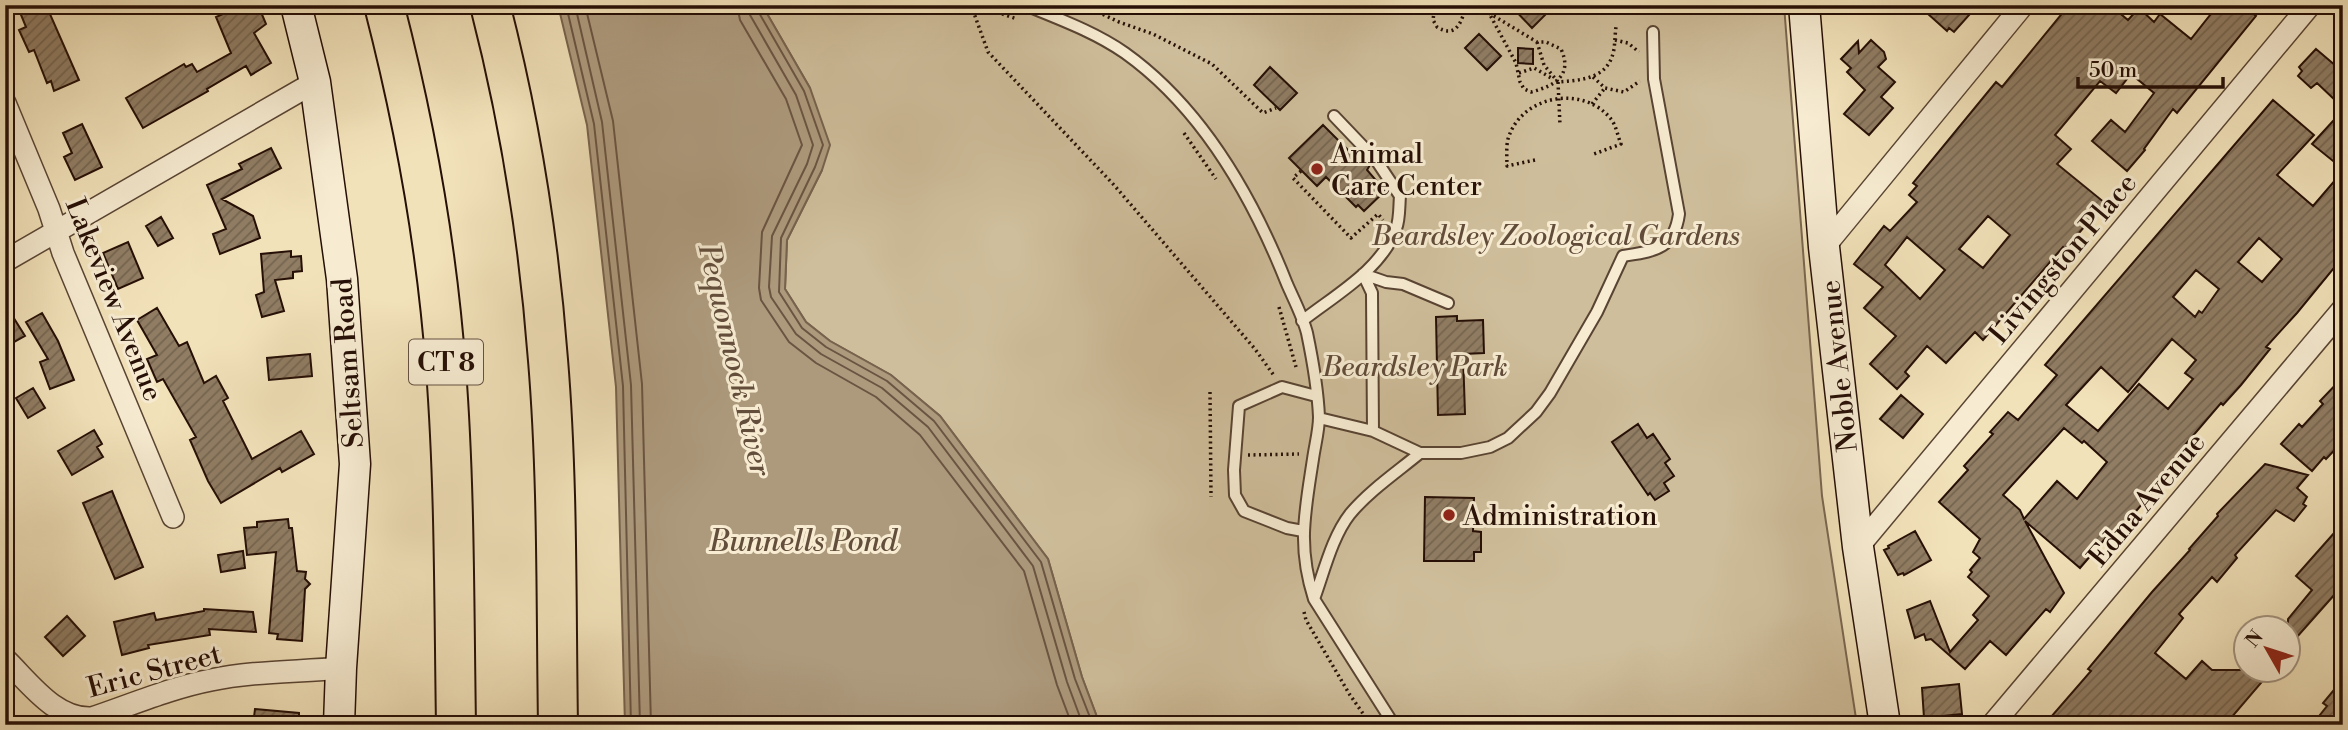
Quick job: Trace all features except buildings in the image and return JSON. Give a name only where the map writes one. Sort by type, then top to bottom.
[{"type":"highway","name":"CT 8","points":[[384,5],[412,122],[440,307],[450,433],[456,725]]},
{"type":"highway","points":[[489,5],[522,154],[547,347],[554,478],[558,725]]},
{"type":"main road","name":"Seltsam Road","points":[[296,5],[315,82],[342,279],[355,464],[339,725]]},
{"type":"main road","name":"Noble Avenue","points":[[1804,5],[1824,247],[1858,547],[1885,725]]},
{"type":"street","points":[[1824,247],[2023,5]]},
{"type":"street","name":"Livingston Place","points":[[1858,547],[2310,5]]},
{"type":"street","points":[[5,261],[315,82]]},
{"type":"street","name":"Lakeview Avenue","points":[[5,103],[173,516]]},
{"type":"street","name":"Edna Avenue","points":[[1992,725],[2343,309]]},
{"type":"street","name":"Eric Street","points":[[5,659],[55,707],[80,719],[92,718],[211,680],[341,668]]},
{"type":"lane","points":[[1025,5],[1063,20],[1125,53],[1177,100],[1206,134],[1260,220],[1307,331],[1319,418],[1303,531],[1307,577],[1314,599],[1394,725]]},
{"type":"lane","points":[[1319,418],[1373,431],[1420,453],[1461,453],[1490,447],[1521,428],[1550,393],[1569,362],[1597,312],[1623,256],[1651,252],[1665,244],[1676,231],[1679,214],[1654,79],[1654,33]]},
{"type":"lane","points":[[1302,321],[1363,274],[1380,257],[1394,232],[1400,196],[1376,160],[1334,117]]},
{"type":"lane","points":[[1363,274],[1372,293],[1373,431]]},
{"type":"lane","points":[[1363,274],[1403,285],[1448,303]]},
{"type":"lane","points":[[1303,531],[1287,528],[1244,511],[1235,495],[1234,470],[1239,405],[1282,387],[1316,396]]},
{"type":"lane","points":[[1314,599],[1349,516],[1420,453]]},
{"type":"path","points":[[973,5],[1027,22]]},
{"type":"path","points":[[973,5],[988,52],[1123,195],[1255,349],[1282,387]]},
{"type":"path","points":[[1083,5],[1153,34],[1212,64],[1263,113],[1276,108]]},
{"type":"path","points":[[1435,5],[1433,20],[1437,27],[1450,32],[1457,29],[1461,23],[1466,5]]},
{"type":"path","points":[[1480,6],[1489,5]]},
{"type":"path","points":[[1480,6],[1537,42],[1546,42],[1561,49],[1565,65],[1558,82],[1560,125]]},
{"type":"path","points":[[1489,13],[1516,63],[1520,82],[1524,89],[1531,92],[1558,82],[1593,78],[1612,58],[1616,27]]},
{"type":"path","points":[[1615,40],[1628,43],[1644,58]]},
{"type":"path","points":[[1537,42],[1544,65],[1558,82]]},
{"type":"path","points":[[1518,73],[1534,68],[1558,82]]},
{"type":"path","points":[[1593,78],[1605,88],[1624,92],[1638,84],[1644,74]]},
{"type":"path","points":[[1592,104],[1605,88]]},
{"type":"path","points":[[1535,160],[1507,166],[1508,139],[1519,120],[1535,105],[1558,98],[1587,100],[1611,119],[1621,144],[1594,154]]},
{"type":"path","points":[[1177,123],[1223,189]]},
{"type":"path","points":[[1301,171],[1293,178],[1351,238],[1378,214],[1394,232]]},
{"type":"path","points":[[1279,304],[1304,393]]},
{"type":"path","points":[[1210,392],[1211,497]]},
{"type":"path","points":[[1210,456],[1298,454],[1300,443]]},
{"type":"path","points":[[1302,607],[1306,620],[1371,725]]},
{"type":"green space","name":"Beardsley Park","points":[[762,5],[1784,5],[1822,496],[1857,725],[1100,725],[1082,677],[1048,559],[940,416],[891,375],[830,341],[806,322],[785,289],[787,240],[822,170],[810,88]]},
{"type":"water","name":"Bunnells Pond","points":[[558,5],[762,5],[810,88],[830,145],[822,170],[787,240],[785,289],[806,322],[830,341],[891,375],[940,416],[1048,559],[1082,677],[1100,725],[625,725],[616,387],[587,125]]},
{"type":"place","name":"Animal Care Center","points":[[1317,169]]},
{"type":"place","name":"Administration","points":[[1449,515]]},
{"type":"park label","name":"Beardsley Zoological Gardens","points":[[1556,235]]},
{"type":"water label","name":"Pequonnock River","points":[[735,360]]}]
